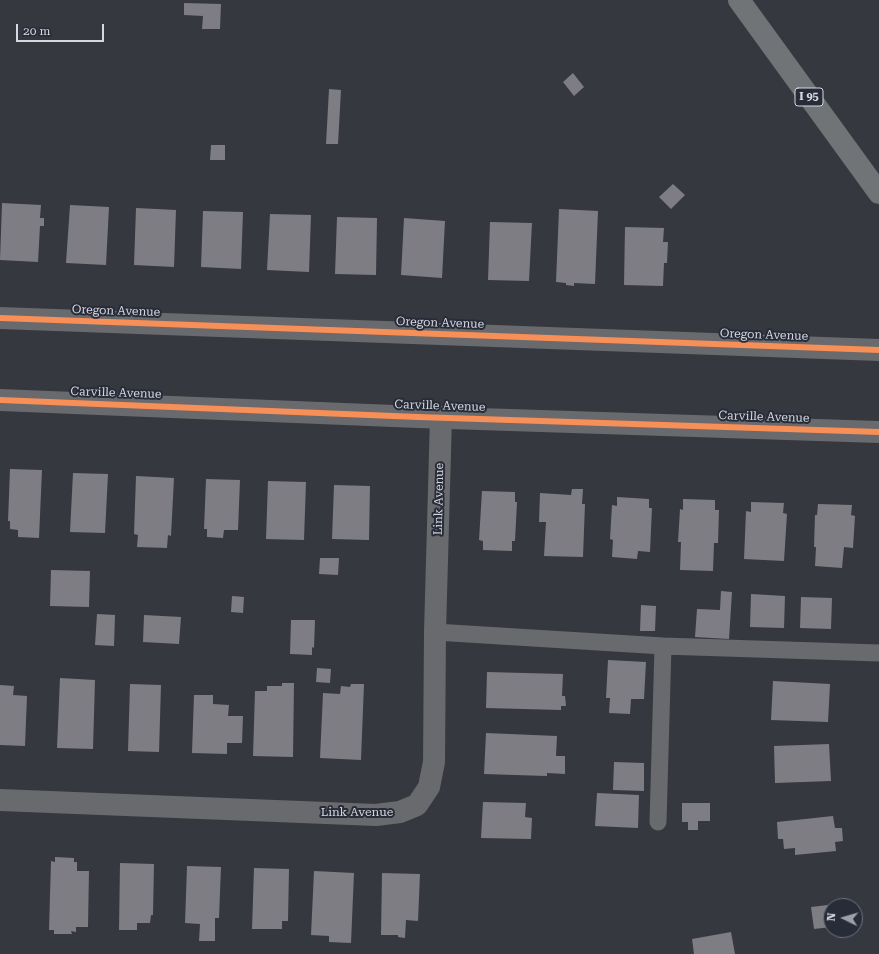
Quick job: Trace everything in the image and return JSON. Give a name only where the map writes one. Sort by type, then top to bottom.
[{"type":"highway","name":"I 95","points":[[739,0],[879,193]]},
{"type":"street","name":"Oregon Avenue","points":[[0,318],[879,350]]},
{"type":"street","name":"Carville Avenue","points":[[0,400],[879,432]]},
{"type":"street","name":"Link Avenue","points":[[0,800],[376,815],[400,812],[417,805],[429,787],[434,762],[435,632],[441,417]]},
{"type":"lane","points":[[435,632],[663,646],[879,654]]},
{"type":"lane","points":[[658,822],[663,646]]},
{"type":"building","points":[[184,3],[221,4],[220,29],[202,29],[203,16],[184,15]]},
{"type":"building","points":[[573,73],[584,87],[574,96],[563,82]]},
{"type":"building","points":[[329,89],[341,90],[338,144],[326,144]]},
{"type":"building","points":[[211,145],[225,145],[225,160],[210,160]]},
{"type":"building","points":[[673,184],[685,195],[671,209],[659,197]]},
{"type":"building","points":[[2,203],[41,205],[40,218],[44,218],[44,226],[40,226],[38,262],[0,260]]},
{"type":"building","points":[[70,205],[109,207],[106,265],[66,263]]},
{"type":"building","points":[[136,208],[176,210],[174,267],[134,265]]},
{"type":"building","points":[[559,209],[598,211],[595,284],[574,283],[574,286],[556,282]]},
{"type":"building","points":[[203,211],[243,212],[241,269],[201,267]]},
{"type":"building","points":[[270,214],[311,215],[309,272],[267,270]]},
{"type":"building","points":[[337,217],[377,218],[376,275],[335,274]]},
{"type":"building","points":[[404,218],[445,221],[442,278],[401,275]]},
{"type":"building","points":[[490,222],[532,223],[529,281],[488,280]]},
{"type":"building","points":[[625,227],[664,228],[663,242],[668,242],[667,263],[664,263],[663,286],[624,285]]},
{"type":"building","points":[[10,469],[42,470],[39,538],[18,537],[18,530],[10,529],[10,521],[8,521]]},
{"type":"building","points":[[73,473],[108,474],[105,533],[70,532]]},
{"type":"building","points":[[136,476],[174,478],[171,536],[168,535],[167,548],[137,547],[138,535],[134,534]]},
{"type":"building","points":[[206,479],[240,480],[238,530],[224,530],[223,538],[207,537],[207,529],[204,529]]},
{"type":"building","points":[[268,481],[306,482],[304,540],[266,539]]},
{"type":"building","points":[[334,485],[370,486],[369,540],[332,539]]},
{"type":"building","points":[[572,489],[583,489],[582,504],[585,504],[583,557],[544,556],[546,522],[539,522],[540,493],[571,495]]},
{"type":"building","points":[[482,491],[515,492],[515,502],[517,502],[515,541],[512,541],[512,551],[483,550],[483,541],[479,540]]},
{"type":"building","points":[[617,497],[649,499],[649,508],[652,508],[650,552],[638,551],[637,559],[612,557],[613,540],[610,539],[612,505],[617,506]]},
{"type":"building","points":[[683,499],[715,500],[715,510],[719,510],[718,543],[714,543],[713,571],[680,570],[681,542],[678,542],[680,509],[683,510]]},
{"type":"building","points":[[751,502],[784,503],[783,513],[787,514],[784,561],[744,559],[746,511],[751,512]]},
{"type":"building","points":[[818,504],[852,505],[851,515],[855,516],[853,548],[844,547],[842,568],[815,566],[815,515],[817,515]]},
{"type":"building","points":[[320,558],[339,558],[338,575],[319,574]]},
{"type":"building","points":[[51,570],[90,571],[89,607],[50,606]]},
{"type":"building","points":[[721,591],[732,592],[729,639],[695,637],[697,609],[720,610]]},
{"type":"building","points":[[751,594],[785,596],[784,628],[750,627]]},
{"type":"building","points":[[232,596],[244,597],[243,613],[231,612]]},
{"type":"building","points":[[801,597],[832,598],[831,629],[800,628]]},
{"type":"building","points":[[641,605],[656,606],[655,631],[640,631]]},
{"type":"building","points":[[97,614],[115,615],[114,646],[95,645]]},
{"type":"building","points":[[144,615],[181,617],[179,644],[143,642]]},
{"type":"building","points":[[291,620],[315,620],[314,648],[312,647],[312,655],[290,654]]},
{"type":"building","points":[[608,660],[646,662],[644,699],[631,699],[630,714],[609,713],[610,698],[606,698]]},
{"type":"building","points":[[317,668],[331,669],[330,683],[316,682]]},
{"type":"building","points":[[487,672],[563,674],[562,696],[565,696],[566,706],[561,706],[561,710],[486,708]]},
{"type":"building","points":[[60,678],[95,680],[93,749],[57,748]]},
{"type":"building","points":[[773,681],[830,684],[828,722],[771,720]]},
{"type":"building","points":[[282,683],[294,683],[293,757],[253,756],[255,691],[267,691],[267,686],[282,686]]},
{"type":"building","points":[[130,684],[161,685],[159,752],[128,751]]},
{"type":"building","points":[[351,684],[364,684],[361,760],[320,758],[323,693],[340,694],[341,686],[350,687]]},
{"type":"building","points":[[0,685],[14,686],[13,695],[27,696],[25,746],[0,745]]},
{"type":"building","points":[[194,695],[213,695],[213,704],[229,705],[228,716],[243,716],[242,743],[227,743],[227,754],[192,753]]},
{"type":"building","points":[[486,733],[557,736],[556,756],[565,756],[565,774],[547,773],[547,776],[484,774]]},
{"type":"building","points":[[829,744],[831,781],[775,783],[774,746]]},
{"type":"building","points":[[614,762],[644,763],[644,791],[613,790]]},
{"type":"building","points":[[597,793],[639,795],[638,828],[595,826]]},
{"type":"building","points":[[483,802],[526,803],[525,817],[532,818],[531,839],[481,838]]},
{"type":"building","points":[[682,803],[710,803],[710,821],[698,821],[698,830],[688,830],[688,822],[682,822]]},
{"type":"building","points":[[833,816],[835,828],[842,828],[843,841],[835,842],[836,851],[795,855],[795,848],[784,849],[783,839],[778,839],[777,822]]},
{"type":"building","points":[[55,857],[74,858],[74,862],[77,862],[77,871],[89,871],[88,927],[76,927],[76,932],[71,931],[72,934],[54,934],[54,930],[49,930],[51,861],[55,862]]},
{"type":"building","points":[[120,863],[154,864],[153,915],[151,915],[150,923],[137,923],[137,930],[119,930]]},
{"type":"building","points":[[187,866],[221,867],[219,918],[215,918],[215,941],[199,941],[200,924],[185,923]]},
{"type":"building","points":[[254,868],[289,869],[288,921],[282,921],[282,929],[252,929]]},
{"type":"building","points":[[314,871],[354,873],[351,943],[329,942],[329,936],[311,935]]},
{"type":"building","points":[[382,873],[420,874],[418,921],[406,920],[405,938],[398,937],[398,935],[381,935]]},
{"type":"building","points":[[823,906],[823,928],[814,929],[811,907]]},
{"type":"building","points":[[731,932],[735,954],[694,954],[692,939]]},
{"type":"cycle path","points":[[0,318],[879,350]]},
{"type":"cycle path","points":[[0,400],[418,417],[879,432]]}]
